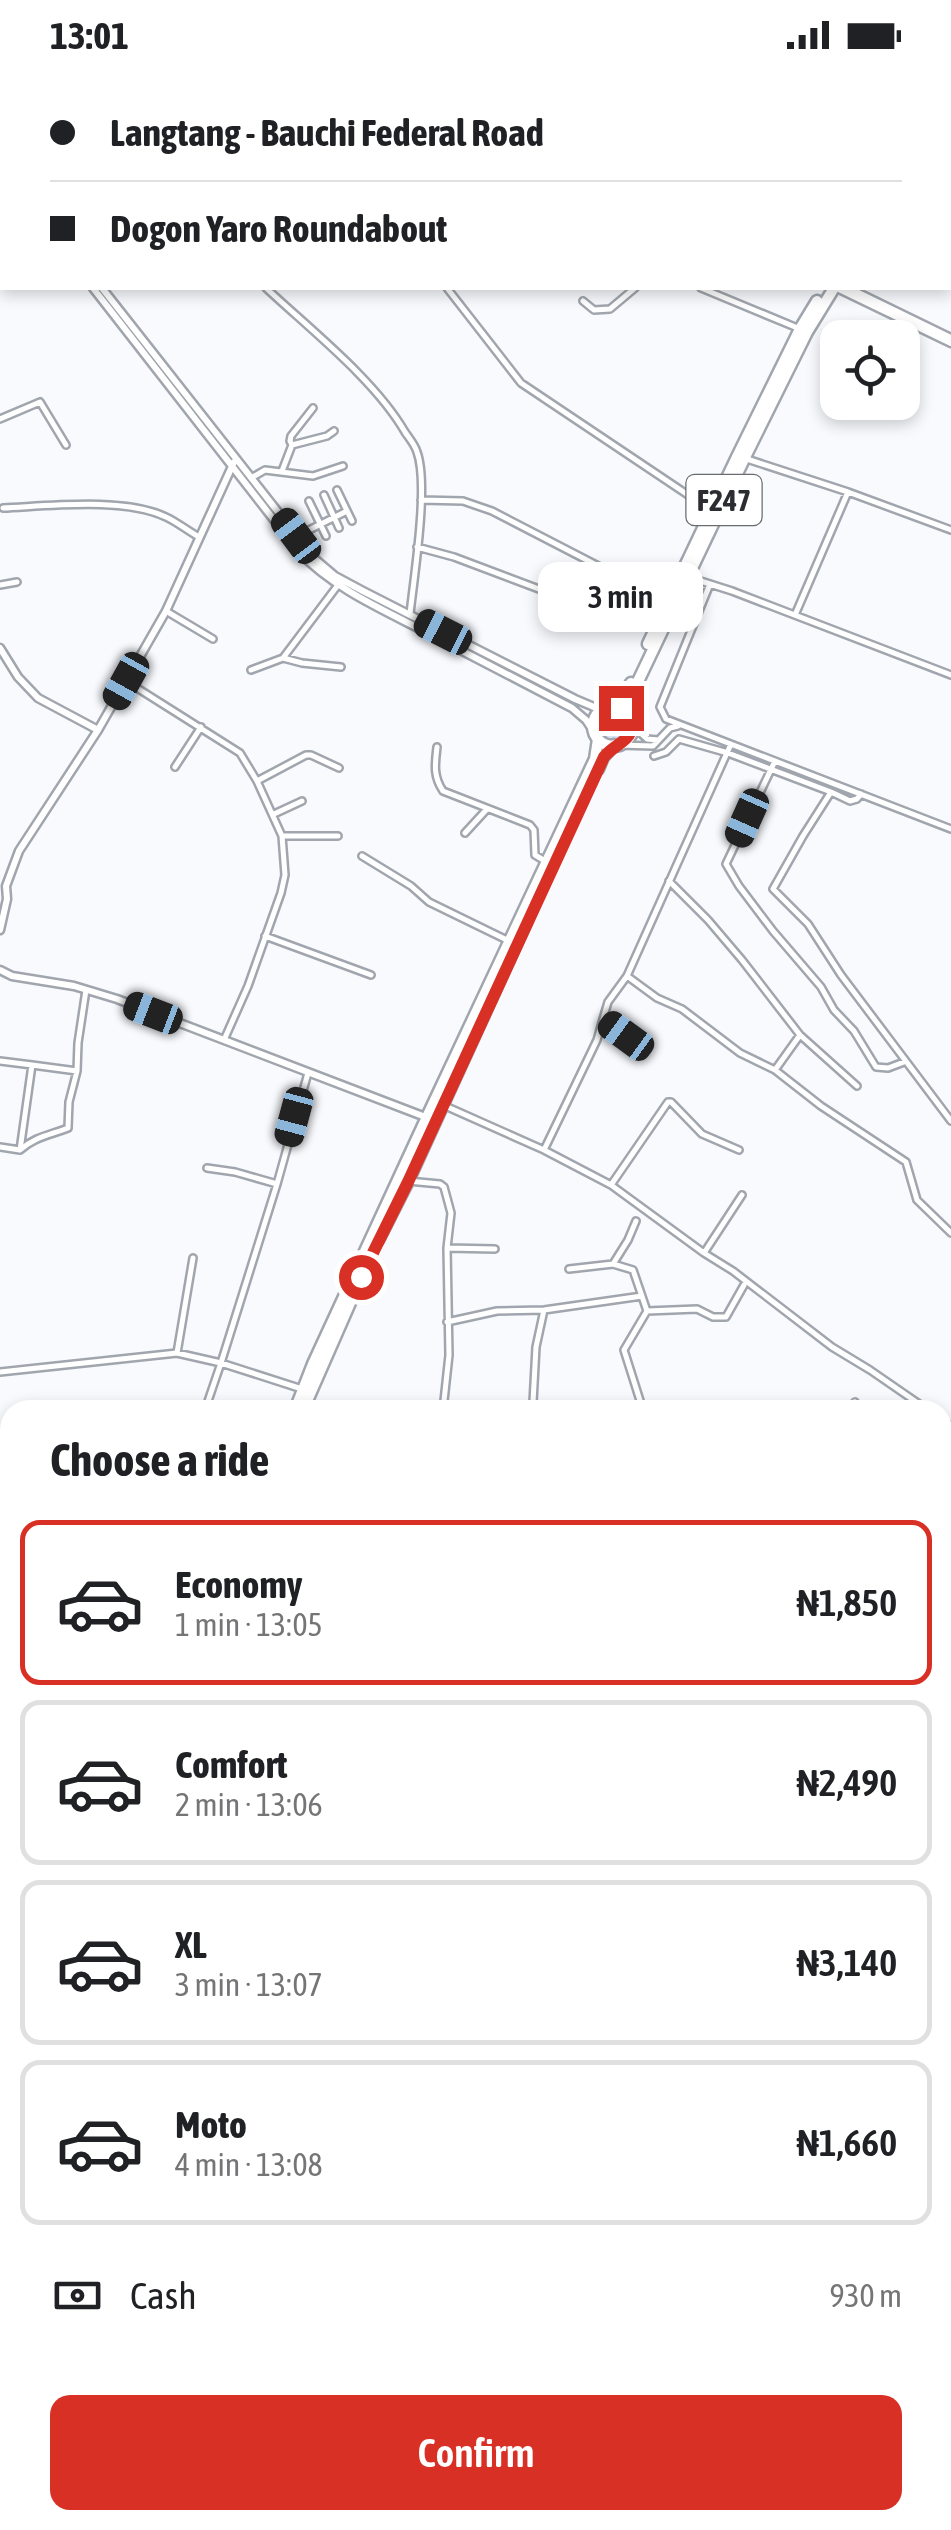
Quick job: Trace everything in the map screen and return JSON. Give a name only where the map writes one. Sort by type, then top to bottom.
[{"type":"main road","name":"F247","points":[[305,1400],[408,1182],[431,1119],[443,1105],[596,772],[604,757],[628,738],[632,694],[715,507],[804,330],[838,290]]},
{"type":"main road","name":"F247","points":[[715,507],[744,458],[804,330]]},
{"type":"main road","points":[[700,503],[715,507]]},
{"type":"main road","name":"F247","points":[[301,1400],[302,1389],[596,759],[594,720],[627,691],[668,602],[685,575]]},
{"type":"main road","points":[[606,708],[625,710],[632,722]]},
{"type":"main road","points":[[596,735],[608,745],[616,745]]},
{"type":"street","points":[[95,290],[315,559],[335,576],[408,619],[572,708],[596,735]]},
{"type":"street","points":[[104,290],[314,568],[338,585],[575,700],[606,708]]},
{"type":"street","points":[[268,290],[366,382],[395,415],[417,452],[421,500],[408,619]]},
{"type":"street","points":[[450,290],[521,382],[700,503]]},
{"type":"street","points":[[582,301],[594,310],[610,309],[633,290]]},
{"type":"street","points":[[706,290],[804,330]]},
{"type":"street","points":[[841,290],[951,341]]},
{"type":"street","points":[[0,419],[40,402],[66,445]]},
{"type":"street","points":[[282,470],[292,445],[291,436],[313,408]]},
{"type":"street","points":[[292,445],[334,431]]},
{"type":"street","points":[[744,458],[951,530]]},
{"type":"street","points":[[0,930],[6,886],[19,851],[98,730],[166,610],[234,462]]},
{"type":"street","points":[[251,478],[261,470],[313,476],[343,466]]},
{"type":"street","points":[[337,490],[352,520]]},
{"type":"street","points":[[795,615],[848,492]]},
{"type":"street","points":[[324,496],[338,528]]},
{"type":"street","points":[[421,500],[463,501],[492,511],[668,602]]},
{"type":"street","points":[[309,501],[326,536]]},
{"type":"street","points":[[3,508],[74,505],[141,510],[164,516],[199,537]]},
{"type":"street","points":[[296,536],[347,512]]},
{"type":"street","points":[[417,547],[600,612]]},
{"type":"street","points":[[685,575],[951,675]]},
{"type":"street","points":[[0,586],[17,582]]},
{"type":"street","points":[[710,584],[660,708],[666,719],[951,829]]},
{"type":"street","points":[[250,670],[283,658],[338,585]]},
{"type":"street","points":[[166,610],[212,639]]},
{"type":"street","points":[[0,648],[38,698],[98,730]]},
{"type":"street","points":[[283,658],[341,667]]},
{"type":"street","points":[[126,681],[240,753],[282,836],[284,884],[224,1040]]},
{"type":"street","points":[[632,722],[647,739],[661,740]]},
{"type":"street","points":[[616,745],[654,746],[670,728],[681,724]]},
{"type":"street","points":[[174,767],[201,727]]},
{"type":"street","points":[[654,756],[666,752],[679,739],[728,753],[850,801],[861,794]]},
{"type":"street","points":[[544,1150],[597,1040],[608,1002],[627,976],[731,744]]},
{"type":"street","points":[[437,747],[434,766],[443,791],[530,825],[534,830],[535,855],[547,862]]},
{"type":"street","points":[[257,781],[306,754],[339,768]]},
{"type":"street","points":[[775,761],[726,864],[773,931],[854,1031],[876,1067],[888,1068],[904,1062]]},
{"type":"street","points":[[831,792],[773,889],[808,924],[904,1062],[951,1121]]},
{"type":"street","points":[[274,814],[302,800]]},
{"type":"street","points":[[465,832],[488,808]]},
{"type":"street","points":[[282,836],[338,836]]},
{"type":"street","points":[[362,856],[411,886],[428,902],[510,941]]},
{"type":"street","points":[[668,881],[719,933],[800,1036],[857,1086]]},
{"type":"street","points":[[266,936],[370,975]]},
{"type":"street","points":[[0,970],[12,976],[86,990],[431,1119]]},
{"type":"street","points":[[627,976],[657,998],[682,1009],[740,1053],[775,1070],[820,1106],[906,1162],[917,1200],[951,1233]]},
{"type":"street","points":[[20,1150],[30,1140],[68,1128],[86,990]]},
{"type":"street","points":[[603,1019],[633,1039]]},
{"type":"street","points":[[775,1070],[800,1036]]},
{"type":"street","points":[[0,1061],[77,1071]]},
{"type":"street","points":[[20,1150],[32,1065]]},
{"type":"street","points":[[208,1400],[308,1073]]},
{"type":"street","points":[[612,1185],[668,1102],[702,1134],[739,1150]]},
{"type":"street","points":[[443,1105],[612,1185],[832,1348],[914,1400]]},
{"type":"street","points":[[0,1147],[20,1150]]},
{"type":"street","points":[[207,1168],[276,1184]]},
{"type":"street","points":[[408,1182],[440,1184],[450,1213],[444,1400]]},
{"type":"street","points":[[704,1253],[742,1194]]},
{"type":"street","points":[[613,1264],[636,1221]]},
{"type":"street","points":[[447,1248],[495,1250]]},
{"type":"street","points":[[177,1353],[194,1258]]},
{"type":"street","points":[[569,1269],[613,1264],[632,1270],[647,1311],[624,1350],[640,1400]]},
{"type":"street","points":[[647,1311],[696,1309],[714,1317],[726,1317],[744,1285]]},
{"type":"street","points":[[448,1322],[496,1311],[544,1310],[643,1296]]},
{"type":"street","points":[[533,1400],[536,1347],[544,1310]]},
{"type":"street","points":[[0,1372],[177,1353],[302,1389]]},
{"type":"shaded area","points":[[613,708],[625,714],[631,726],[625,738],[613,744],[601,738],[595,726],[601,714]]},
{"type":"route","points":[[361,1277],[604,757],[632,732],[632,719],[621,708]]}]
